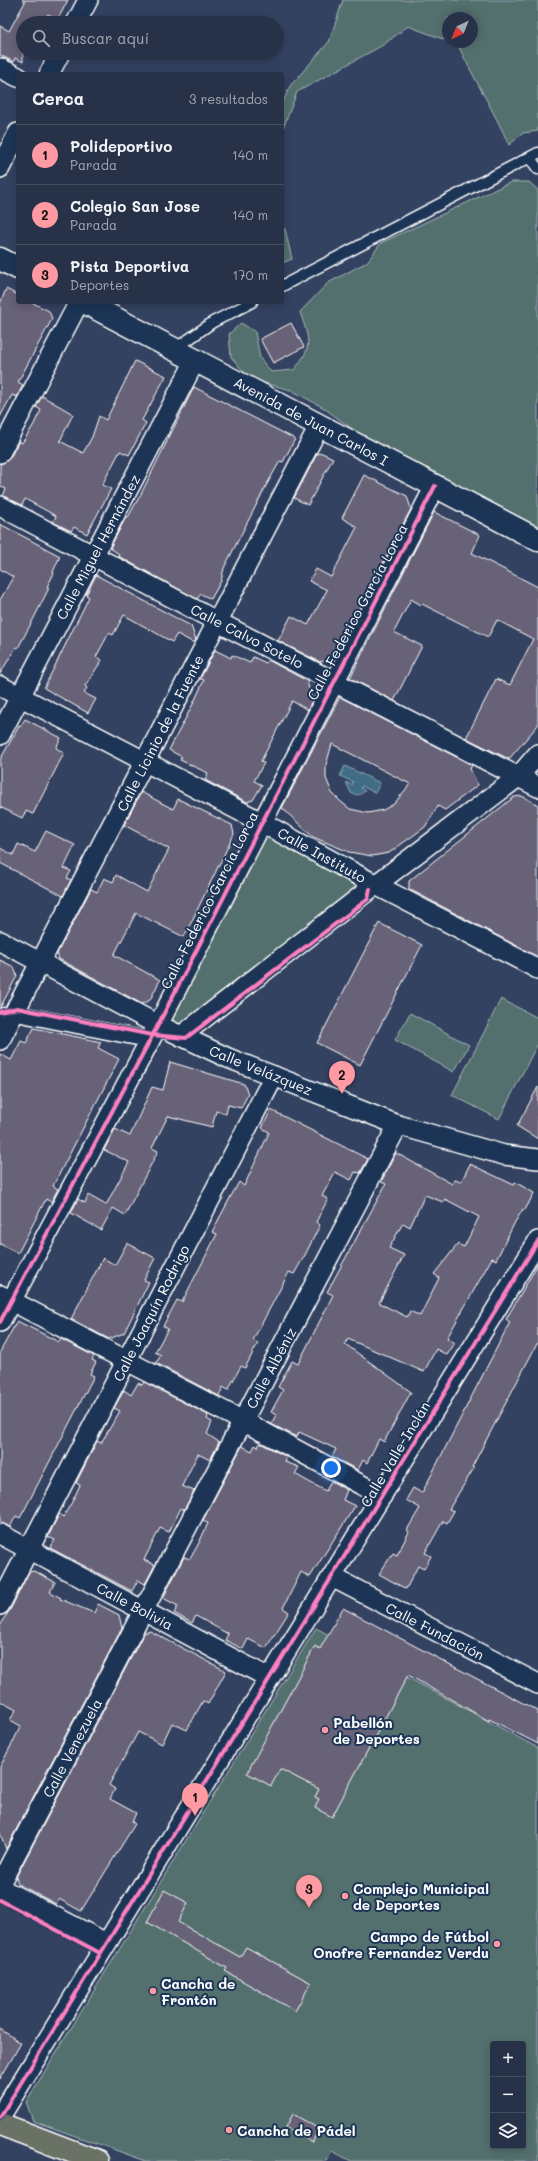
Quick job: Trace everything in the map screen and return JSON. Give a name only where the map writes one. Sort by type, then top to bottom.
[{"type":"main road","points":[[0,2124],[98,2161]]},
{"type":"street","points":[[80,16],[88,0]]},
{"type":"street","points":[[50,72],[56,60]]},
{"type":"street","points":[[0,68],[16,76]]},
{"type":"street","points":[[0,168],[16,138]]},
{"type":"street","points":[[0,259],[16,267]]},
{"type":"street","points":[[0,453],[79,304]]},
{"type":"street","name":"Avenida de Juan Carlos I","points":[[88,304],[196,359],[319,426],[538,540]]},
{"type":"street","name":"Calle Miguel Hernández","points":[[0,735],[196,359]]},
{"type":"street","name":"Calle Licinio de la Fuente","points":[[0,1040],[7,1015],[41,963],[319,426]]},
{"type":"street","name":"Calle Federico García Lorca","points":[[0,1322],[6,1298],[154,1032],[435,486]]},
{"type":"street","name":"Calle Calvo Sotelo","points":[[0,506],[218,622],[334,680],[538,787]]},
{"type":"street","name":"Calle Instituto","points":[[0,686],[261,822],[376,885],[538,968]]},
{"type":"street","points":[[181,1036],[518,777],[538,754]]},
{"type":"street","name":"Calle Velázquez","points":[[0,941],[41,963],[154,1032],[181,1036],[228,1058],[398,1126],[504,1155],[538,1159]]},
{"type":"street","points":[[7,1015],[154,1032]]},
{"type":"street","name":"Calle Joaquín Rodrigo","points":[[0,1605],[274,1076]]},
{"type":"street","name":"Calle Albéniz","points":[[145,1611],[398,1126]]},
{"type":"street","name":"Calle Valle-Inclán","points":[[0,2117],[538,1240]]},
{"type":"street","points":[[6,1298],[243,1421],[382,1496]]},
{"type":"street","name":"Calle Bolivia","points":[[0,1534],[269,1678]]},
{"type":"street","name":"Calle Fundación","points":[[332,1578],[538,1684]]},
{"type":"street","name":"Calle Venezuela","points":[[0,1884],[145,1611]]},
{"type":"street","points":[[0,1888],[106,1943]]},
{"type":"lane","points":[[284,285],[534,156],[538,169]]},
{"type":"lane","points":[[175,349],[213,322],[248,304]]},
{"type":"green space","points":[[343,0],[538,0],[538,131],[523,133],[509,145],[460,48],[478,48],[478,12],[442,12],[442,39],[408,26],[383,45],[297,92],[284,126],[284,100],[290,86],[329,42]]},
{"type":"green space","points":[[511,182],[529,182],[538,190],[538,526],[512,516],[416,463],[378,448],[324,408],[291,390],[250,379],[231,357],[229,334],[241,323],[255,332],[260,358],[271,372],[294,370],[305,354],[308,342],[306,329],[300,312],[328,283],[367,262],[381,243]]},
{"type":"green space","points":[[284,229],[285,229],[292,259],[284,262]]},
{"type":"green space","points":[[261,822],[376,885],[181,1036],[158,1025]]},
{"type":"green space","points":[[501,999],[538,1018],[538,1043],[499,1119],[452,1095]]},
{"type":"green space","points":[[410,1013],[469,1045],[454,1072],[395,1040]]},
{"type":"green space","name":"Complejo Municipal de Deportes","points":[[316,1628],[538,1748],[538,2161],[351,2161],[332,2151],[326,2161],[146,2161],[33,2121],[26,2102]]},
{"type":"water","points":[[345,766],[380,783],[375,793],[362,786],[361,788],[365,791],[362,793],[357,795],[351,793],[346,782],[352,785],[353,782],[340,776]]},
{"type":"building","points":[[22,0],[68,0],[60,16],[52,16],[48,14],[47,16],[17,16],[25,2]]},
{"type":"building","points":[[16,18],[16,58],[14,62],[0,55],[0,26],[9,31]]},
{"type":"building","points":[[6,289],[16,294],[16,304],[35,304],[49,311],[52,319],[18,382],[23,385],[17,397],[12,395],[0,417],[0,304]]},
{"type":"building","points":[[291,323],[304,347],[273,363],[260,339]]},
{"type":"building","points":[[135,361],[166,376],[142,420],[146,423],[129,455],[120,451],[102,485],[111,489],[87,534],[74,527],[71,531],[53,522],[56,516],[25,499],[22,505],[3,496],[6,489],[0,486],[0,464],[10,458],[19,441],[22,443],[33,426],[41,410],[36,407],[42,396],[73,414],[60,441],[83,453],[92,437],[99,416],[106,420]]},
{"type":"building","points":[[194,387],[295,439],[283,462],[280,461],[266,486],[224,568],[221,581],[211,599],[201,594],[197,599],[118,556],[119,554],[110,548],[126,517],[128,517],[141,494]]},
{"type":"building","points":[[322,453],[333,458],[308,505],[294,498],[317,454]]},
{"type":"building","points":[[364,475],[407,496],[411,509],[334,658],[320,662],[278,641],[291,616],[308,625],[327,590],[309,581],[316,569],[331,577],[357,527],[342,518]]},
{"type":"building","points":[[434,512],[480,535],[472,553],[538,587],[538,725],[509,759],[466,738],[496,679],[510,685],[533,639],[497,620],[488,637],[411,599],[394,632],[422,646],[394,701],[350,678]]},
{"type":"building","points":[[0,524],[60,556],[47,587],[49,588],[34,618],[18,648],[16,647],[0,674],[0,600],[13,577],[0,569]]},
{"type":"building","points":[[96,575],[191,626],[196,640],[194,643],[177,634],[172,642],[124,615],[113,635],[109,633],[96,657],[102,660],[85,686],[87,688],[84,693],[96,699],[88,713],[44,688],[89,597],[86,595]]},
{"type":"building","points":[[215,650],[231,658],[232,655],[250,663],[253,657],[266,663],[268,660],[307,681],[312,700],[308,710],[292,701],[261,761],[264,763],[254,781],[262,785],[253,800],[247,802],[205,780],[208,773],[180,760],[182,757],[169,750],[194,702],[204,680],[200,679]]},
{"type":"building","points":[[340,697],[472,765],[470,769],[478,785],[445,810],[438,806],[425,827],[389,853],[372,856],[349,852],[313,837],[282,808]],"holes":[[[332,744],[410,784],[394,804],[383,810],[368,813],[350,809],[332,793],[326,778],[326,765]]]},
{"type":"building","points":[[25,719],[61,738],[56,748],[64,753],[33,814],[26,811],[22,818],[0,807],[0,760],[19,726],[20,727]]},
{"type":"building","points":[[141,792],[173,809],[178,799],[232,825],[234,834],[184,937],[136,913],[114,955],[160,980],[150,1000],[142,1004],[59,959],[57,953],[91,889],[97,892],[104,878],[113,882],[116,875],[147,892],[169,849],[124,825]]},
{"type":"building","points":[[522,796],[538,805],[538,957],[409,889],[409,881],[514,797]]},
{"type":"building","points":[[46,831],[75,845],[64,868],[71,871],[67,878],[71,880],[63,896],[0,863],[0,848],[13,855],[18,844],[35,852]]},
{"type":"building","points":[[379,923],[422,945],[360,1065],[317,1043]]},
{"type":"building","points":[[0,960],[14,967],[17,976],[0,1008]]},
{"type":"building","points":[[34,1028],[101,1042],[98,1048],[119,1059],[53,1186],[58,1189],[51,1202],[46,1199],[18,1253],[0,1244],[0,1054],[11,1060],[21,1041],[26,1043]]},
{"type":"building","points":[[170,1062],[244,1084],[248,1094],[241,1108],[228,1105],[226,1114],[216,1111],[212,1127],[168,1116],[152,1148],[158,1151],[125,1215],[113,1208],[101,1230],[71,1213],[78,1199],[85,1203],[88,1195],[106,1205],[129,1162],[104,1150],[115,1129],[130,1136],[152,1087],[163,1090]]},
{"type":"building","points":[[538,1087],[538,1139],[517,1126]]},
{"type":"building","points":[[271,1110],[368,1159],[360,1173],[355,1172],[351,1180],[335,1172],[322,1196],[328,1199],[316,1222],[320,1225],[305,1255],[294,1274],[289,1272],[253,1340],[258,1343],[245,1368],[241,1366],[228,1390],[223,1387],[219,1396],[156,1363],[161,1355],[155,1352],[168,1329],[163,1326],[177,1300],[182,1302],[217,1234],[212,1232],[230,1198],[239,1182],[244,1186],[269,1132],[262,1128]]},
{"type":"building","points":[[396,1153],[452,1184],[455,1180],[461,1182],[470,1164],[514,1185],[515,1182],[534,1193],[525,1210],[523,1209],[515,1222],[496,1260],[492,1258],[447,1338],[455,1343],[447,1355],[436,1349],[424,1372],[348,1339],[345,1344],[411,1392],[384,1442],[379,1439],[367,1463],[363,1460],[358,1470],[332,1457],[336,1449],[299,1432],[297,1437],[271,1424],[276,1415],[271,1412],[283,1390],[278,1387],[292,1361],[298,1364],[333,1295],[327,1292],[386,1184],[381,1182]],"holes":[[[425,1195],[443,1202],[445,1199],[479,1217],[464,1247],[458,1244],[434,1274],[439,1278],[420,1316],[410,1311],[407,1317],[379,1303],[404,1255],[389,1248],[403,1223],[410,1227]]]},
{"type":"building","points":[[127,1243],[155,1258],[144,1280],[149,1282],[124,1333],[109,1339],[71,1319],[103,1258],[115,1265]]},
{"type":"building","points":[[538,1264],[538,1342],[472,1467],[474,1468],[449,1509],[454,1511],[447,1523],[443,1521],[425,1553],[431,1556],[424,1569],[418,1566],[406,1589],[379,1574],[393,1553],[397,1555],[409,1532],[407,1530],[420,1508],[406,1500],[413,1488],[422,1493],[510,1322],[506,1319]]},
{"type":"building","points":[[17,1321],[59,1342],[61,1339],[94,1356],[92,1360],[96,1362],[90,1374],[94,1376],[25,1509],[20,1518],[16,1516],[10,1527],[0,1522],[0,1352]]},
{"type":"building","points":[[144,1382],[208,1415],[207,1419],[212,1422],[207,1434],[219,1442],[210,1460],[198,1454],[182,1486],[194,1491],[184,1510],[181,1508],[169,1532],[160,1528],[144,1560],[155,1565],[145,1584],[138,1580],[132,1591],[50,1548],[55,1540],[48,1537],[59,1514],[63,1517],[72,1502],[80,1485],[76,1483],[97,1441],[101,1443],[120,1411],[114,1408],[124,1390],[131,1395],[138,1383],[142,1385]]},
{"type":"building","points":[[260,1443],[287,1457],[285,1462],[299,1467],[295,1474],[309,1482],[326,1491],[331,1481],[347,1490],[343,1500],[355,1506],[310,1577],[301,1572],[283,1608],[289,1612],[266,1648],[248,1639],[243,1649],[225,1640],[228,1634],[196,1616],[192,1623],[174,1613],[178,1606],[163,1598],[184,1557],[190,1559],[200,1541],[208,1523],[203,1520],[242,1446],[252,1451],[255,1445],[258,1447]]},
{"type":"building","points":[[34,1571],[55,1582],[50,1592],[61,1598],[60,1599],[94,1613],[98,1604],[119,1615],[122,1628],[6,1849],[0,1833],[0,1767],[21,1726],[10,1720],[16,1710],[0,1701],[0,1624],[10,1610],[29,1572]]},
{"type":"building","name":"Pabellón de Deportes","points":[[343,1608],[538,1711],[538,1744],[489,1719],[489,1721],[408,1675],[332,1817],[315,1808],[319,1799],[315,1797],[319,1789],[280,1769],[271,1786],[247,1773],[315,1646],[320,1649]]},
{"type":"building","points":[[150,1631],[226,1671],[208,1704],[203,1701],[187,1730],[172,1723],[162,1744],[138,1732],[109,1785],[115,1789],[110,1799],[136,1813],[132,1822],[135,1824],[81,1911],[59,1899],[56,1904],[18,1884],[16,1877],[144,1633]]},
{"type":"building","points":[[164,1890],[188,1903],[178,1922],[240,1957],[246,1947],[311,1983],[295,2011],[225,1971],[227,1968],[147,1922]]},
{"type":"building","points":[[0,2029],[21,2043],[0,2079]]},
{"type":"building","points":[[293,2114],[319,2129],[312,2142],[286,2127]]},
{"type":"cycle path","points":[[0,1322],[158,1025],[435,486]]},
{"type":"cycle path","points":[[0,1012],[17,1008],[152,1035],[186,1038],[368,899],[370,889]]},
{"type":"cycle path","points":[[0,2117],[538,1241]]},
{"type":"cycle path","points":[[0,1900],[100,1953]]},
{"type":"place","name":"Colegio San Jose","points":[[342,1094]]},
{"type":"place","name":"Pabellón de Deportes","points":[[325,1730]]},
{"type":"place","name":"Polideportivo","points":[[195,1816]]},
{"type":"place","name":"Complejo Municipal de Deportes","points":[[345,1896]]},
{"type":"place","name":"Pista Deportiva","points":[[309,1908]]},
{"type":"place","name":"Campo de Fútbol Onofre Fernandez Verdu","points":[[497,1944]]},
{"type":"place","name":"Cancha de Frontón","points":[[153,1991]]},
{"type":"place","name":"Cancha de Pádel","points":[[229,2130]]}]
